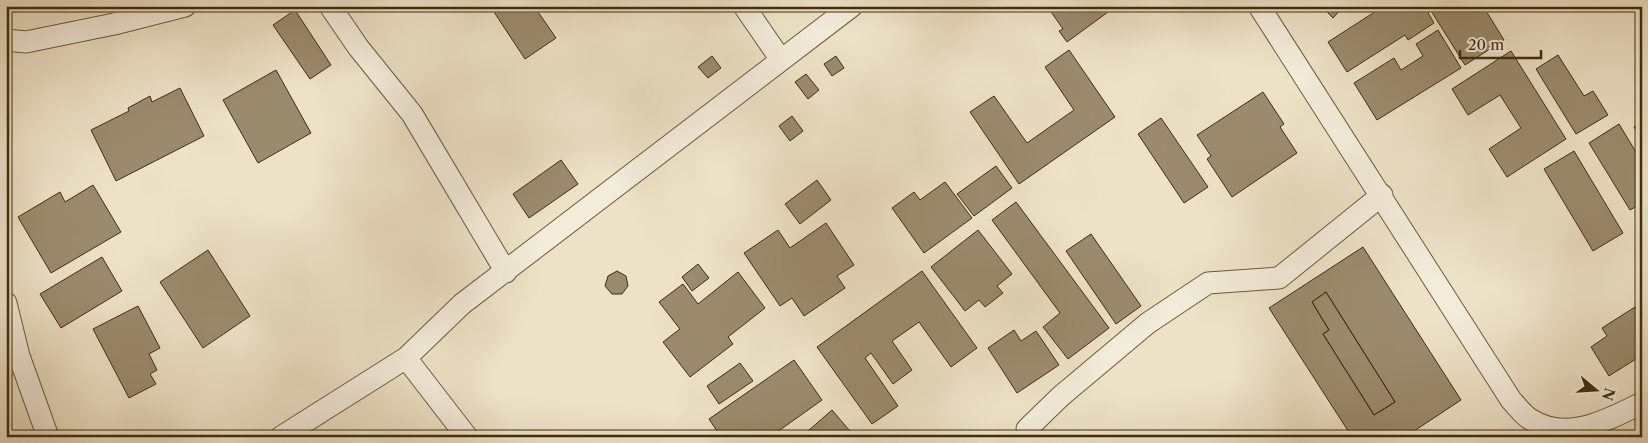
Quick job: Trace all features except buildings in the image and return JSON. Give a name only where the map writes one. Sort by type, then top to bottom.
[{"type":"street","points":[[6,40],[26,42],[114,24],[185,6]]},
{"type":"street","points":[[330,6],[358,47],[412,114],[506,272]]},
{"type":"street","points":[[744,6],[781,60]]},
{"type":"street","points":[[280,437],[406,358],[462,304],[852,6]]},
{"type":"street","points":[[1260,6],[1511,400],[1529,419],[1550,429],[1577,434],[1642,403]]},
{"type":"street","points":[[1025,434],[1061,396],[1148,323],[1208,283],[1280,278],[1382,195]]},
{"type":"street","points":[[6,304],[19,356],[48,437]]},
{"type":"street","points":[[406,358],[467,437]]}]
